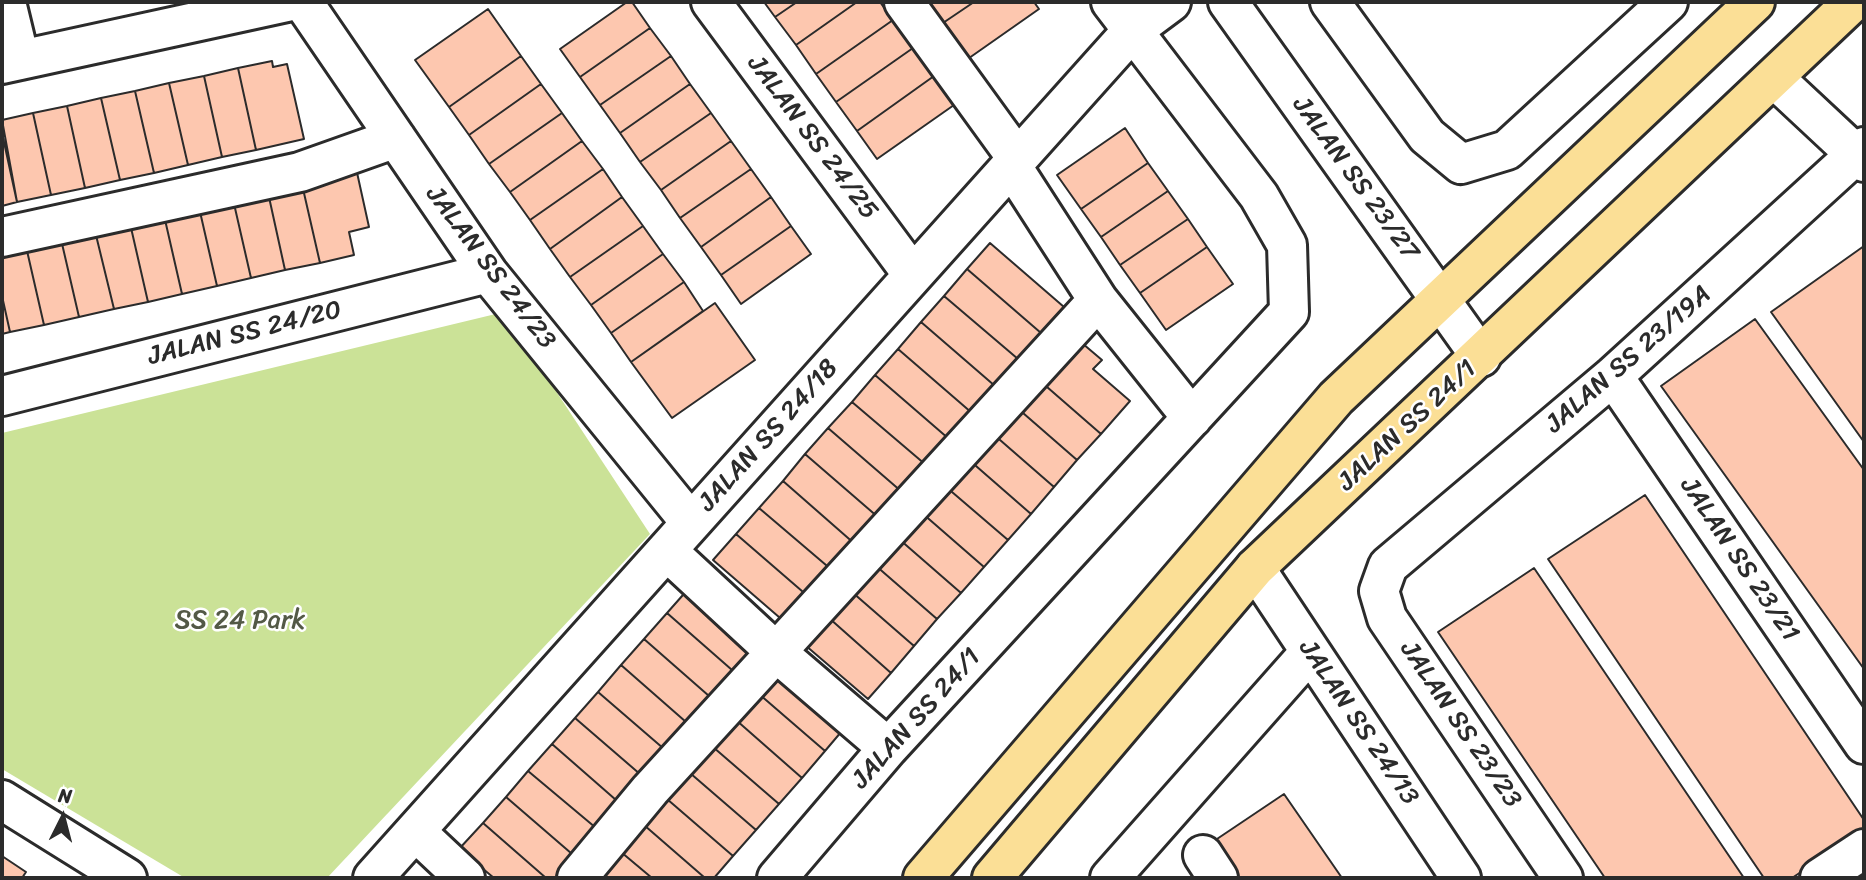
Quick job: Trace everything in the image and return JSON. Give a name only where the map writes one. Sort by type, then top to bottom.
[{"type":"main road","points":[[923,878],[1336,398],[1755,2]]},
{"type":"main road","name":"JALAN SS 24/1","points":[[992,878],[1255,568],[1481,357],[1853,2]]},
{"type":"street","points":[[6,2],[11,62],[287,2]]},
{"type":"street","name":"JALAN SS 24/23","points":[[303,2],[488,273],[691,523]]},
{"type":"street","name":"JALAN SS 24/25","points":[[711,2],[914,275]]},
{"type":"street","points":[[904,2],[1014,161],[1098,300],[1192,418]]},
{"type":"street","name":"JALAN SS 24/18","points":[[373,878],[1014,161],[1122,16],[1171,2]]},
{"type":"street","name":"JALAN SS 23/27","points":[[1228,2],[1481,357]]},
{"type":"street","points":[[1330,2],[1427,136],[1461,164],[1507,150],[1668,2]]},
{"type":"street","name":"JALAN SS 24/1","points":[[777,878],[888,748],[1289,312],[1287,245],[1259,196],[1122,16]]},
{"type":"street","points":[[1774,78],[1862,154]]},
{"type":"street","points":[[2,237],[300,172],[396,138]]},
{"type":"street","name":"JALAN SS 23/19A","points":[[1388,566],[1613,376],[1862,154]]},
{"type":"street","name":"JALAN SS 24/20","points":[[2,396],[488,273]]},
{"type":"street","points":[[577,878],[650,790],[1098,300]]},
{"type":"street","name":"JALAN SS 23/21","points":[[1613,376],[1864,744]]},
{"type":"street","points":[[667,551],[776,652],[888,748]]},
{"type":"street","name":"JALAN SS 23/23","points":[[1388,566],[1379,591],[1387,618],[1563,878]]},
{"type":"street","name":"JALAN SS 24/13","points":[[1255,568],[1461,878]]},
{"type":"street","points":[[1110,878],[1310,652]]},
{"type":"street","points":[[2,800],[127,878]]},
{"type":"street","points":[[415,831],[466,878]]},
{"type":"street","points":[[1820,878],[1864,849]]},
{"type":"green space","name":"SS 24 Park","points":[[504,312],[650,534],[327,878],[185,878],[2,769],[2,433]]},
{"type":"building","points":[[627,2],[632,2],[650,28],[580,77],[560,49]]},
{"type":"building","points":[[764,2],[797,2],[775,17]]},
{"type":"building","points":[[797,2],[857,2],[796,45],[775,17]]},
{"type":"building","points":[[857,2],[880,2],[893,20],[816,74],[796,45]]},
{"type":"building","points":[[919,2],[974,2],[937,27]]},
{"type":"building","points":[[974,2],[1034,2],[1039,9],[962,63],[937,27]]},
{"type":"building","points":[[488,9],[521,56],[449,107],[415,60]]},
{"type":"building","points":[[893,20],[913,48],[836,102],[816,74]]},
{"type":"building","points":[[650,28],[671,56],[600,105],[580,77]]},
{"type":"building","points":[[913,48],[934,76],[857,131],[836,102]]},
{"type":"building","points":[[521,56],[541,84],[469,135],[449,107]]},
{"type":"building","points":[[671,56],[690,84],[620,133],[600,105]]},
{"type":"building","points":[[272,61],[273,67],[287,64],[304,139],[256,150],[238,68]]},
{"type":"building","points":[[238,68],[256,150],[222,157],[204,76]]},
{"type":"building","points":[[204,76],[222,157],[188,165],[169,83]]},
{"type":"building","points":[[934,76],[954,105],[877,159],[857,131]]},
{"type":"building","points":[[169,83],[188,165],[154,173],[135,91]]},
{"type":"building","points":[[541,84],[562,113],[489,164],[469,135]]},
{"type":"building","points":[[690,84],[711,113],[640,162],[620,133]]},
{"type":"building","points":[[135,91],[154,173],[120,180],[101,98]]},
{"type":"building","points":[[101,98],[120,180],[85,188],[67,106]]},
{"type":"building","points":[[67,106],[85,188],[51,195],[33,113]]},
{"type":"building","points":[[33,113],[51,195],[17,202],[2,120]]},
{"type":"building","points":[[562,113],[582,141],[510,192],[489,164]]},
{"type":"building","points":[[711,113],[731,141],[661,190],[640,162]]},
{"type":"building","points":[[1125,128],[1148,163],[1081,209],[1057,175]]},
{"type":"building","points":[[2,133],[17,202],[2,206]]},
{"type":"building","points":[[582,141],[603,169],[530,220],[510,192]]},
{"type":"building","points":[[731,141],[751,169],[680,218],[661,190]]},
{"type":"building","points":[[1148,163],[1168,191],[1101,237],[1081,209]]},
{"type":"building","points":[[356,168],[369,227],[349,232],[354,255],[320,263],[301,180]]},
{"type":"building","points":[[603,169],[622,197],[550,249],[530,220]]},
{"type":"building","points":[[751,169],[771,197],[701,247],[680,218]]},
{"type":"building","points":[[301,180],[320,263],[285,270],[267,188]]},
{"type":"building","points":[[267,188],[285,270],[251,278],[232,195]]},
{"type":"building","points":[[1168,191],[1188,219],[1120,265],[1101,237]]},
{"type":"building","points":[[232,195],[251,278],[217,286],[198,203]]},
{"type":"building","points":[[622,197],[643,226],[570,277],[550,249]]},
{"type":"building","points":[[771,197],[791,226],[721,275],[701,247]]},
{"type":"building","points":[[198,203],[217,286],[182,294],[163,211]]},
{"type":"building","points":[[163,211],[182,294],[148,302],[129,219]]},
{"type":"building","points":[[129,219],[148,302],[114,309],[94,227]]},
{"type":"building","points":[[1188,219],[1207,247],[1140,293],[1120,265]]},
{"type":"building","points":[[643,226],[663,254],[591,305],[570,277]]},
{"type":"building","points":[[791,226],[811,254],[741,304],[721,275]]},
{"type":"building","points":[[94,227],[114,309],[79,317],[60,235]]},
{"type":"building","points":[[60,235],[79,317],[44,325],[25,242]]},
{"type":"building","points":[[25,242],[44,325],[10,332],[2,296],[2,248]]},
{"type":"building","points":[[990,243],[1064,307],[1041,333],[967,269]]},
{"type":"building","points":[[1864,246],[1864,442],[1771,312]]},
{"type":"building","points":[[1207,247],[1233,284],[1166,330],[1140,293]]},
{"type":"building","points":[[663,254],[684,282],[611,333],[591,305]]},
{"type":"building","points":[[967,269],[1041,333],[1018,359],[944,296]]},
{"type":"building","points":[[684,282],[703,311],[631,362],[611,333]]},
{"type":"building","points":[[2,296],[10,332],[2,334]]},
{"type":"building","points":[[944,296],[1018,359],[995,386],[921,322]]},
{"type":"building","points":[[715,303],[755,360],[672,418],[631,362]]},
{"type":"building","points":[[1755,319],[1864,470],[1864,669],[1661,386]]},
{"type":"building","points":[[921,322],[995,386],[972,413],[898,349]]},
{"type":"building","points":[[1076,338],[1102,360],[1093,369],[1130,401],[1101,434],[1039,380]]},
{"type":"building","points":[[898,349],[972,413],[949,439],[875,375]]},
{"type":"building","points":[[875,375],[949,439],[926,465],[852,402]]},
{"type":"building","points":[[1039,380],[1101,434],[1077,460],[1015,406]]},
{"type":"building","points":[[852,402],[926,465],[902,492],[828,428]]},
{"type":"building","points":[[1015,406],[1077,460],[1054,487],[992,433]]},
{"type":"building","points":[[828,428],[902,492],[879,518],[805,454]]},
{"type":"building","points":[[992,433],[1054,487],[1031,514],[968,459]]},
{"type":"building","points":[[805,454],[879,518],[856,545],[783,481]]},
{"type":"building","points":[[968,459],[1031,514],[1008,540],[945,486]]},
{"type":"building","points":[[783,481],[856,545],[833,571],[759,508]]},
{"type":"building","points":[[945,486],[1008,540],[984,567],[922,513]]},
{"type":"building","points":[[1645,495],[1864,820],[1864,830],[1792,878],[1764,878],[1548,559]]},
{"type":"building","points":[[759,508],[833,571],[810,598],[736,534]]},
{"type":"building","points":[[922,513],[984,567],[961,593],[899,539]]},
{"type":"building","points":[[736,534],[810,598],[787,624],[713,560]]},
{"type":"building","points":[[899,539],[961,593],[937,619],[875,565]]},
{"type":"building","points":[[875,565],[937,619],[914,646],[852,592]]},
{"type":"building","points":[[1534,568],[1744,878],[1605,878],[1438,632]]},
{"type":"building","points":[[690,587],[763,650],[740,677],[667,613]]},
{"type":"building","points":[[852,592],[914,646],[891,673],[829,618]]},
{"type":"building","points":[[667,613],[740,677],[717,703],[644,639]]},
{"type":"building","points":[[829,618],[891,673],[868,699],[805,645]]},
{"type":"building","points":[[644,639],[717,703],[694,729],[621,665]]},
{"type":"building","points":[[621,665],[694,729],[671,755],[598,692]]},
{"type":"building","points":[[782,668],[847,725],[825,751],[759,694]]},
{"type":"building","points":[[598,692],[671,755],[648,781],[575,718]]},
{"type":"building","points":[[759,694],[825,751],[802,778],[736,720]]},
{"type":"building","points":[[575,718],[648,781],[624,807],[552,744]]},
{"type":"building","points":[[736,720],[802,778],[779,804],[713,747]]},
{"type":"building","points":[[552,744],[624,807],[602,833],[528,771]]},
{"type":"building","points":[[713,747],[779,804],[756,830],[690,773]]},
{"type":"building","points":[[528,771],[602,833],[579,860],[506,797]]},
{"type":"building","points":[[690,773],[756,830],[733,856],[667,799]]},
{"type":"building","points":[[1284,794],[1342,878],[1231,878],[1208,845]]},
{"type":"building","points":[[506,797],[579,860],[562,878],[546,878],[483,823]]},
{"type":"building","points":[[667,799],[733,856],[714,878],[705,878],[644,825]]},
{"type":"building","points":[[483,823],[546,878],[494,878],[459,849]]},
{"type":"building","points":[[644,825],[705,878],[652,878],[621,852]]},
{"type":"building","points":[[621,852],[652,878],[599,878]]},
{"type":"building","points":[[2,856],[26,872],[22,878],[2,878]]}]
